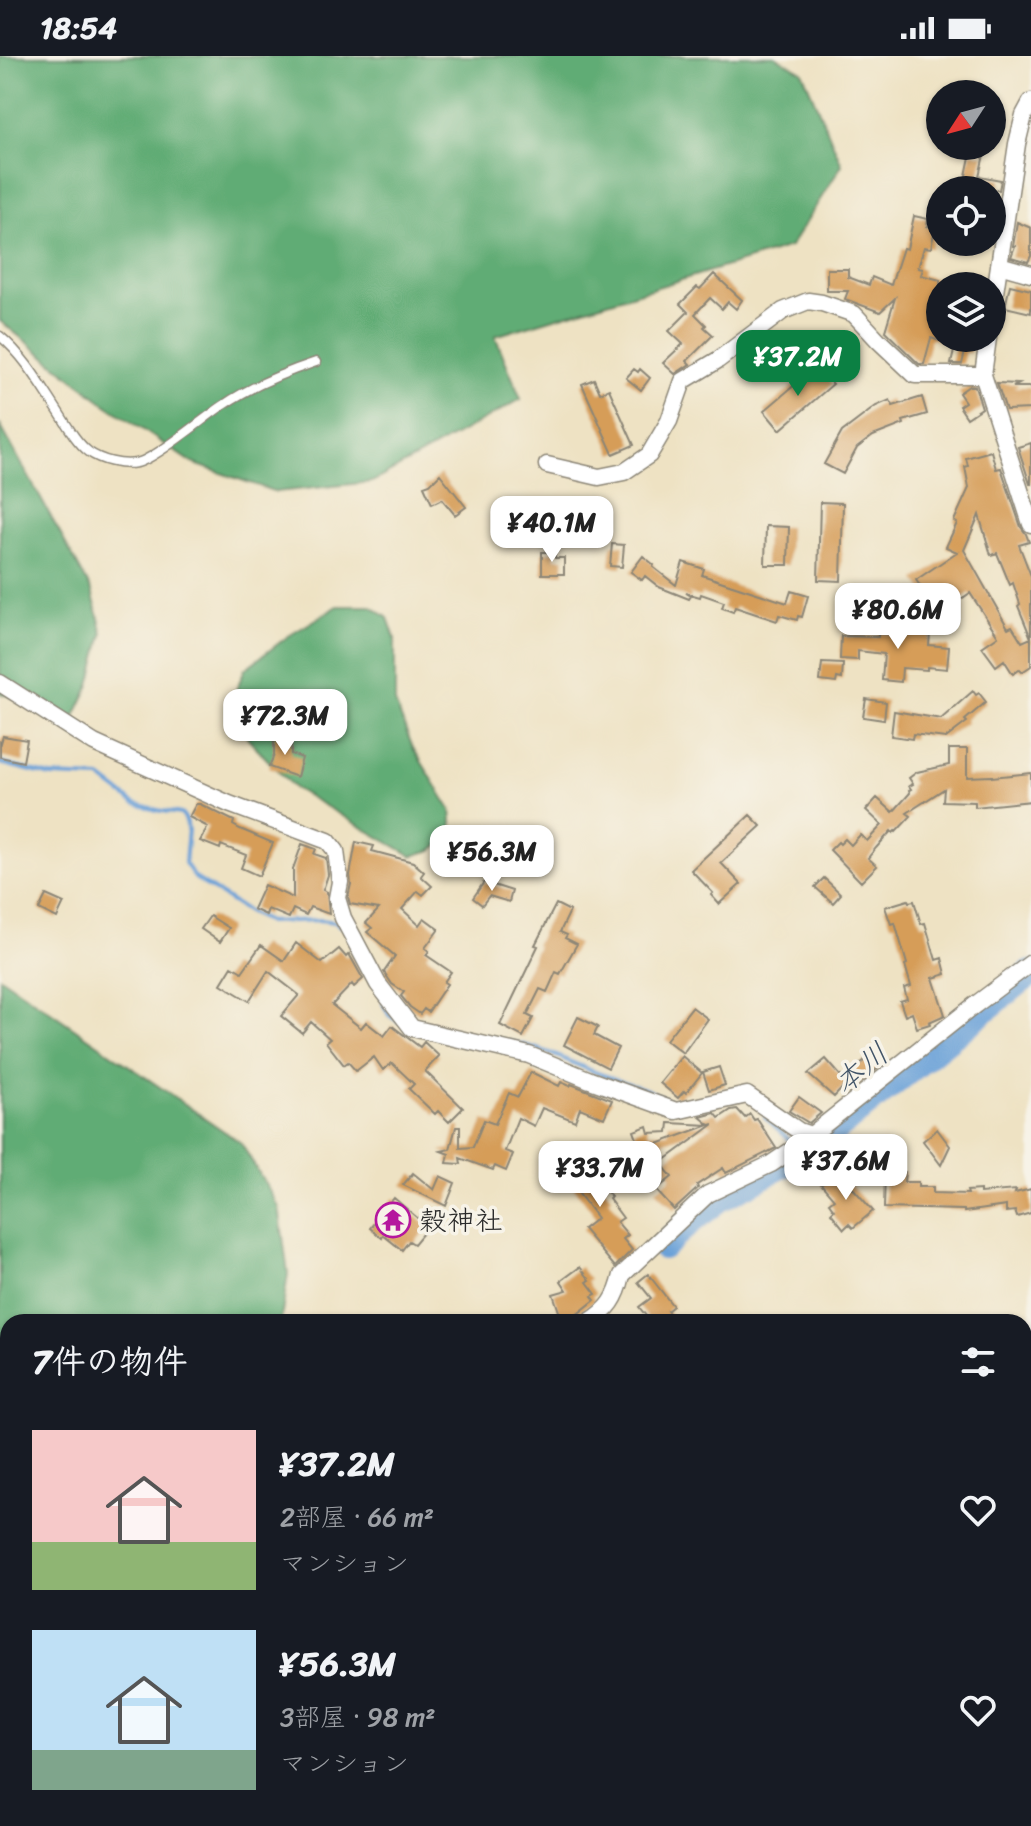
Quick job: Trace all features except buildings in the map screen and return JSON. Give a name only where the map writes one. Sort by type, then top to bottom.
[{"type":"street","points":[[998,272],[1017,144],[1024,115],[1031,102]]},
{"type":"street","points":[[1013,170],[1031,178]]},
{"type":"street","points":[[999,265],[1031,274]]},
{"type":"street","points":[[547,465],[599,477],[624,472],[649,455],[669,421],[683,381],[718,360],[783,311],[808,301],[854,314],[915,375],[983,375]]},
{"type":"street","points":[[986,352],[983,375],[1031,524]]},
{"type":"street","points":[[0,683],[94,743],[229,804],[328,841],[336,851],[340,882],[337,898],[343,918],[378,984],[408,1022],[529,1055],[676,1111],[747,1095],[799,1131],[803,1142]]},
{"type":"street","points":[[602,1314],[618,1294],[622,1275],[708,1194],[771,1164],[803,1142],[1031,963]]},
{"type":"lane","points":[[0,336],[35,374],[71,431],[90,453],[114,462],[137,463],[155,454],[225,404],[279,374],[316,362]]},
{"type":"green space","points":[[0,56],[775,56],[802,71],[842,165],[790,247],[495,336],[521,399],[372,482],[276,492],[192,463],[105,404],[0,321]]},
{"type":"green space","points":[[0,425],[92,591],[103,634],[90,685],[74,718],[0,693]]},
{"type":"green space","points":[[338,606],[371,606],[388,618],[395,638],[395,703],[413,748],[451,810],[453,834],[432,850],[412,856],[294,788],[249,740],[230,704],[245,669],[287,637]]},
{"type":"green space","points":[[0,977],[241,1143],[279,1207],[288,1274],[282,1314],[0,1314]]},
{"type":"waterway","points":[[0,763],[51,776],[101,778],[134,803],[181,814],[188,829],[185,863],[195,878],[268,922],[320,920],[340,926]]},
{"type":"waterway","name":"本川","points":[[663,1247],[720,1199],[808,1152],[1031,973]]},
{"type":"waterway","points":[[383,1003],[389,1015],[398,1021]]},
{"type":"waterway","points":[[503,1041],[543,1051],[671,1102]]},
{"type":"waterway","points":[[765,1117],[794,1144]]},
{"type":"place","name":"穀神社","points":[[393,1220]]}]
